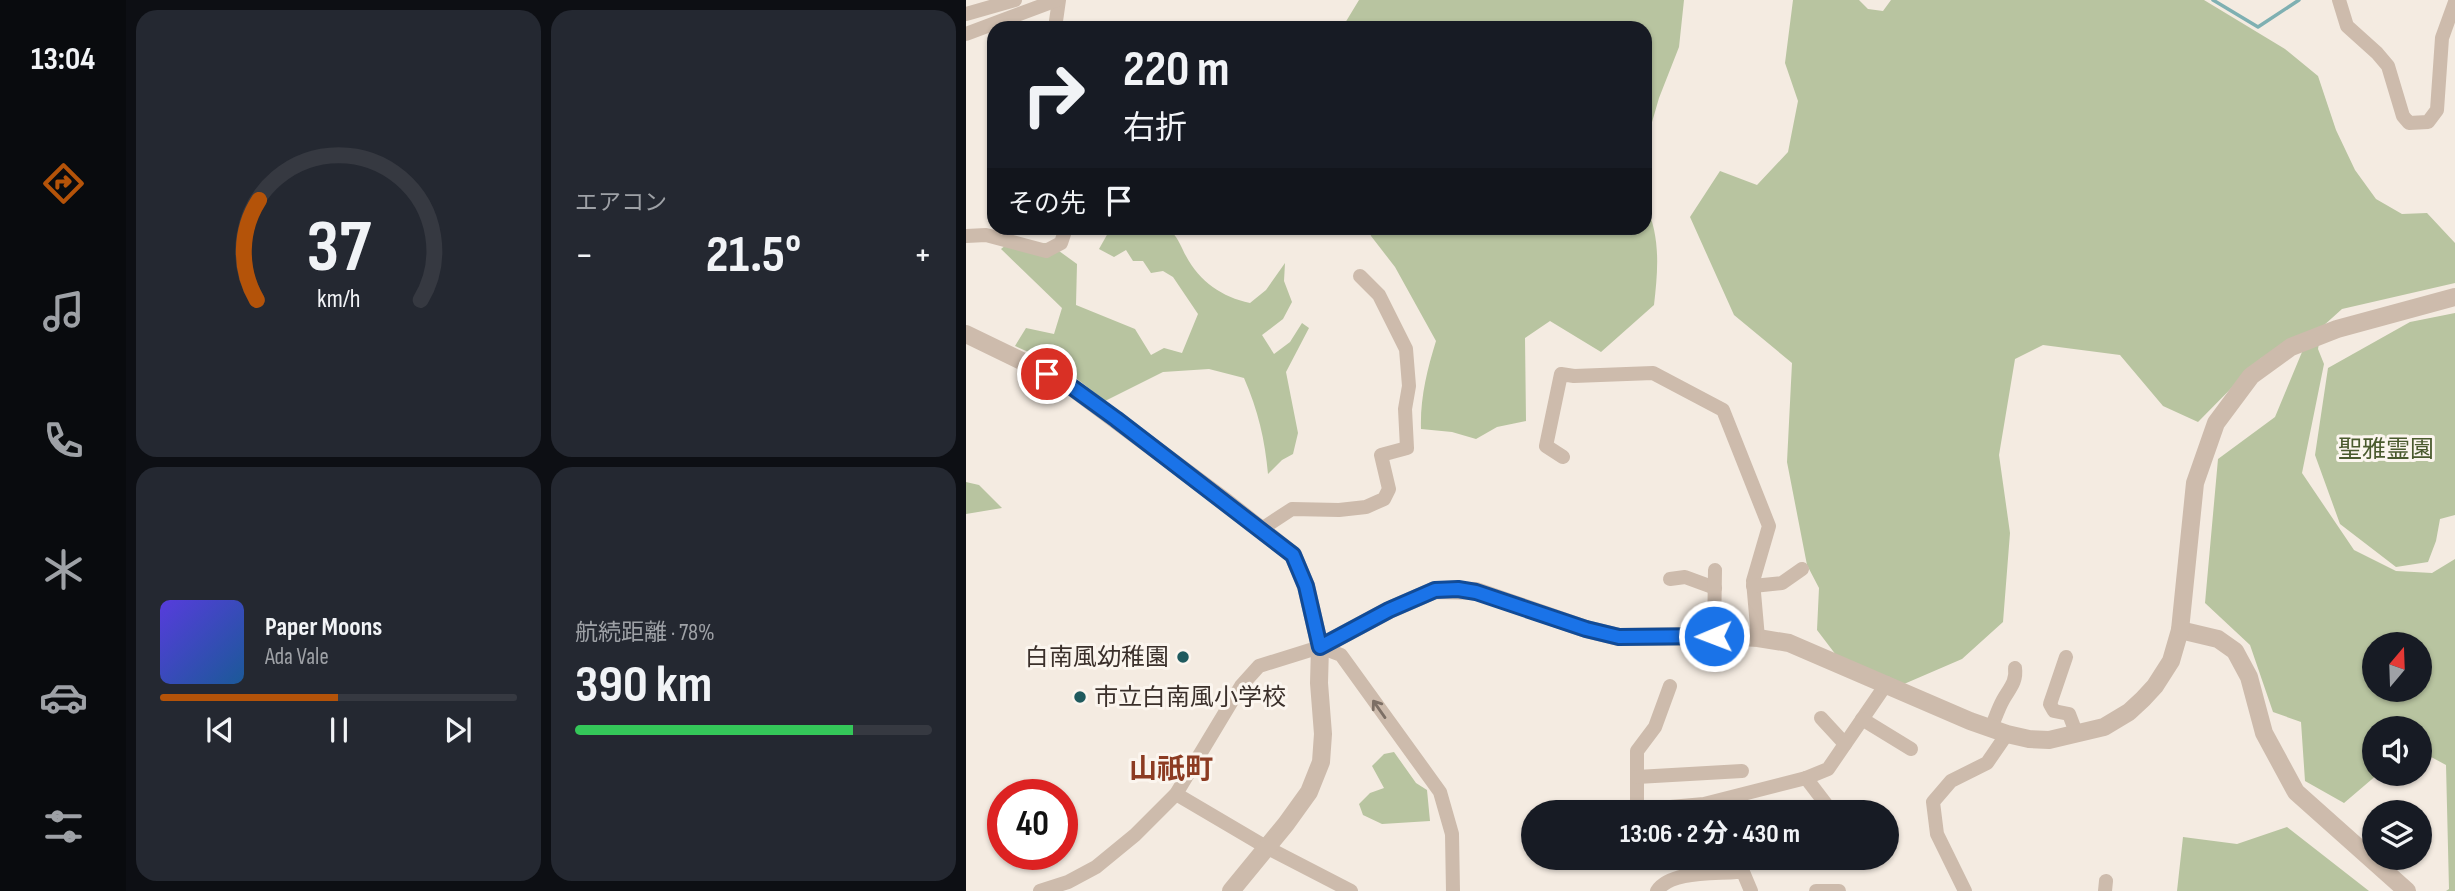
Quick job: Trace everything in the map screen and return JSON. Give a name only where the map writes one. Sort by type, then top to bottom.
[{"type":"street","points":[[966,14],[1015,0]]},
{"type":"street","points":[[1001,21],[1058,0],[1056,21]]},
{"type":"street","points":[[2339,0],[2347,26],[2388,66],[2403,116],[2409,123],[2428,122],[2437,110],[2442,38],[2455,2]]},
{"type":"street","points":[[966,34],[987,26]]},
{"type":"street","points":[[966,236],[986,235],[1046,251],[1061,243],[1064,235]]},
{"type":"street","points":[[1261,530],[1292,509],[1330,510],[1366,506],[1384,499],[1389,489],[1381,455],[1407,447],[1405,410],[1409,386],[1406,349],[1379,295],[1360,276]]},
{"type":"street","points":[[1040,891],[1068,882],[1096,867],[1135,835],[1176,794],[1241,686],[1259,666],[1320,647],[1389,610],[1435,590],[1458,589],[1476,592],[1586,629],[1619,637],[1714,636],[1758,638],[1788,643],[1970,721],[2029,740],[2049,740],[2104,727],[2120,717],[2155,686],[2171,660],[2180,630],[2195,482],[2216,423],[2251,376],[2291,347],[2337,329],[2455,297]]},
{"type":"street","points":[[966,334],[1065,382],[1293,555],[1306,586],[1320,647],[1319,684],[1323,734],[1321,762],[1308,792],[1286,824],[1231,891]]},
{"type":"street","points":[[1563,457],[1546,446],[1561,374],[1574,376],[1653,373],[1723,410],[1769,526],[1754,586],[1758,638]]},
{"type":"street","points":[[1754,586],[1782,583],[1802,569]]},
{"type":"street","points":[[1714,636],[1715,570]]},
{"type":"street","points":[[1670,579],[1685,577],[1715,588]]},
{"type":"street","points":[[2180,630],[2218,639],[2235,651],[2249,677],[2264,733],[2297,792],[2407,891]]},
{"type":"street","points":[[1320,647],[1341,655],[1440,792],[1452,834],[1453,891]]},
{"type":"street","points":[[2066,657],[2050,704],[2054,711],[2069,714],[2077,735]]},
{"type":"street","points":[[1965,891],[1937,834],[1933,802],[1951,781],[1987,763],[1999,731],[2003,701],[2016,676],[2015,668]]},
{"type":"street","points":[[1670,686],[1655,727],[1637,751],[1637,810],[1704,804],[1806,778],[1828,769],[1886,683]]},
{"type":"street","points":[[1821,718],[1845,744]]},
{"type":"street","points":[[1862,719],[1911,749]]},
{"type":"street","points":[[1637,777],[1742,771]]},
{"type":"street","points":[[1806,778],[1823,800]]},
{"type":"street","points":[[1176,794],[1266,847],[1351,891]]},
{"type":"street","points":[[1657,891],[1661,885],[1674,878],[1736,872],[1743,872],[1751,891]]},
{"type":"street","points":[[1816,891],[1839,891]]},
{"type":"green space","points":[[1359,0],[1684,0],[1679,47],[1652,122],[1652,21],[1346,21]]},
{"type":"green space","points":[[1793,0],[1859,0],[1868,9],[1883,11],[1891,0],[2204,0],[2285,49],[2318,76],[2336,130],[2355,170],[2376,199],[2402,214],[2427,213],[2455,243],[2455,283],[2342,309],[2322,327],[2318,349],[2324,364],[2302,473],[2354,550],[2396,571],[2432,573],[2455,559],[2455,891],[2446,891],[2449,889],[2446,765],[2432,757],[2432,716],[2362,716],[2364,786],[2344,803],[2305,781],[2301,722],[2273,712],[2250,645],[2205,603],[2218,459],[2275,417],[2302,352],[2261,358],[2198,422],[2163,406],[2120,355],[2043,345],[2015,359],[1999,455],[2010,533],[2003,622],[1962,659],[1904,684],[1836,655],[1817,630],[1819,588],[1807,565],[1787,462],[1792,363],[1734,315],[1690,217],[1720,171],[1757,185],[1788,152],[1798,101],[1785,63]]},
{"type":"green space","points":[[1652,222],[1657,266],[1654,305],[1601,352],[1550,321],[1525,338],[1526,421],[1497,427],[1476,439],[1452,432],[1421,429],[1425,385],[1436,341],[1395,267],[1371,236],[1652,235]]},
{"type":"green space","points":[[1107,235],[1174,235],[1205,281],[1230,297],[1250,303],[1266,290],[1285,263],[1284,281],[1292,302],[1283,319],[1262,335],[1274,354],[1290,342],[1302,323],[1309,328],[1286,372],[1298,433],[1293,454],[1282,460],[1268,474],[1260,425],[1244,378],[1209,369],[1163,372],[1105,401],[1062,367],[1015,346],[1026,328],[1054,334],[1062,308],[1001,249],[1006,245],[1048,243],[1077,264],[1076,305],[1135,329],[1151,355],[1164,348],[1182,353],[1198,314],[1173,277],[1163,271],[1151,273],[1143,261],[1133,261],[1126,250],[1114,257],[1099,249]]},
{"type":"green space","name":"聖雅霊園","points":[[2455,313],[2455,515],[2440,519],[2428,562],[2396,567],[2340,524],[2315,455],[2328,368],[2410,322]]},
{"type":"green space","points":[[966,482],[979,485],[1002,508],[966,514]]},
{"type":"green space","points":[[1394,752],[1416,783],[1427,790],[1430,821],[1382,824],[1363,815],[1359,804],[1370,793],[1384,788],[1372,766],[1384,754]]},
{"type":"green space","points":[[2287,827],[2369,891],[2177,891],[2183,837],[2237,844]]},
{"type":"waterway","points":[[2213,0],[2258,27],[2299,0]]},
{"type":"place","name":"白南風幼稚園","points":[[1183,657]]},
{"type":"place","name":"市立白南風小学校","points":[[1080,697]]},
{"type":"district","name":"山祇町","points":[[1171,769]]},
{"type":"route","points":[[1047,374],[1065,382],[1116,419],[1293,555],[1306,586],[1320,647],[1389,610],[1435,590],[1458,589],[1476,592],[1586,629],[1619,637],[1714,636]]}]
